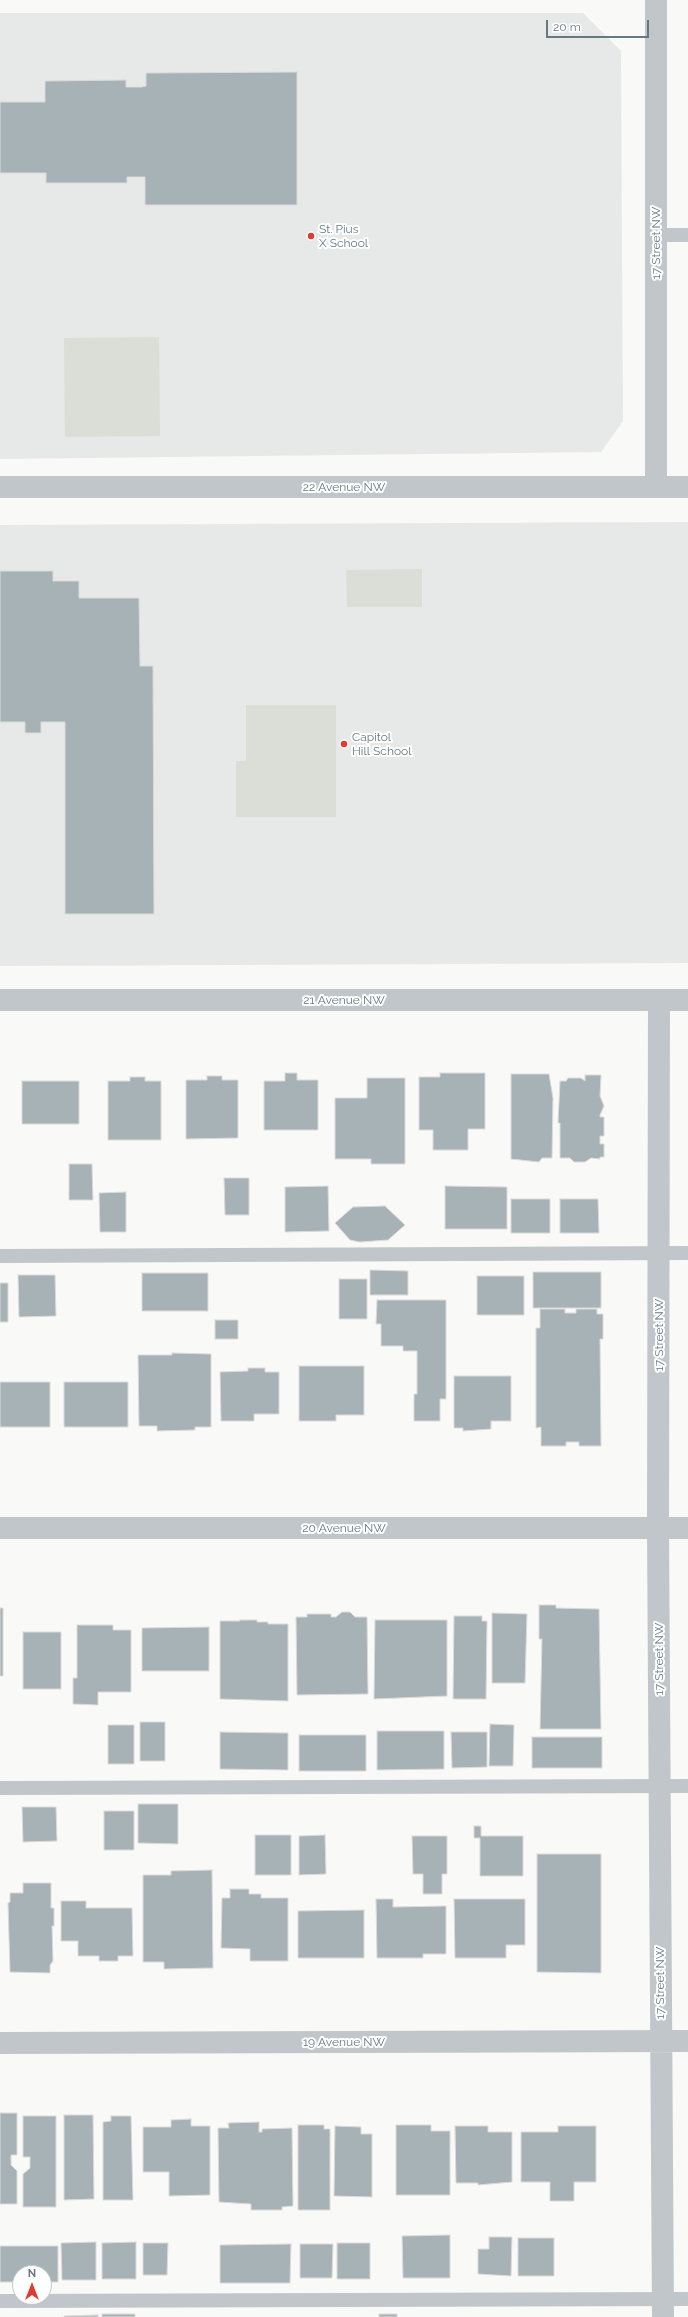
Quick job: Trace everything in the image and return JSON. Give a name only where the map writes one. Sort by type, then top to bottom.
[{"type":"street","name":"17 Street NW","points":[[656,0],[656,487]]},
{"type":"street","name":"22 Avenue NW","points":[[0,487],[688,487]]},
{"type":"street","name":"21 Avenue NW","points":[[0,1000],[688,1000]]},
{"type":"street","name":"17 Street NW","points":[[659,1000],[660,1253],[658,1528],[660,2041],[663,2308]]},
{"type":"street","name":"20 Avenue NW","points":[[0,1528],[688,1528]]},
{"type":"street","name":"19 Avenue NW","points":[[0,2043],[688,2041]]},
{"type":"lane","points":[[656,235],[688,235]]},
{"type":"lane","points":[[0,1256],[688,1253]]},
{"type":"lane","points":[[0,1788],[688,1786]]},
{"type":"lane","points":[[0,2301],[663,2308],[688,2299]]},
{"type":"shaded area","name":"St. Pius X School","points":[[0,13],[583,13],[621,51],[623,421],[601,452],[0,459]]},
{"type":"shaded area","points":[[159,337],[160,436],[65,437],[64,338]]},
{"type":"shaded area","name":"Capitol Hill School","points":[[688,522],[688,963],[0,966],[0,525]]},
{"type":"shaded area","points":[[422,569],[422,607],[347,607],[346,570]]},
{"type":"shaded area","points":[[246,705],[336,705],[336,817],[236,817],[236,761],[246,761]]},
{"type":"building","points":[[297,72],[297,205],[145,205],[145,177],[127,177],[127,183],[46,183],[46,173],[0,173],[0,102],[45,102],[45,81],[126,80],[126,87],[142,87],[146,86],[146,73]]},
{"type":"building","points":[[0,571],[53,571],[53,581],[79,581],[79,598],[139,598],[140,666],[153,666],[154,914],[65,914],[65,722],[41,722],[41,733],[25,733],[25,722],[0,722]]},
{"type":"building","points":[[285,1073],[297,1073],[297,1080],[318,1080],[318,1130],[264,1130],[264,1081],[285,1081]]},
{"type":"building","points":[[440,1073],[485,1073],[485,1129],[468,1129],[468,1150],[433,1150],[433,1130],[419,1130],[419,1077],[440,1077]]},
{"type":"building","points":[[511,1074],[549,1074],[553,1098],[552,1158],[542,1158],[539,1162],[511,1159]]},
{"type":"building","points":[[585,1075],[601,1075],[600,1096],[604,1106],[600,1117],[604,1117],[604,1136],[600,1136],[600,1144],[604,1144],[604,1157],[600,1157],[600,1159],[591,1158],[585,1162],[574,1162],[570,1158],[560,1158],[560,1123],[558,1123],[560,1081],[566,1081],[568,1078],[581,1078],[585,1081]]},
{"type":"building","points":[[207,1076],[222,1076],[222,1080],[238,1080],[238,1138],[186,1139],[186,1080],[207,1080]]},
{"type":"building","points":[[130,1077],[145,1077],[145,1081],[161,1081],[161,1140],[108,1140],[108,1081],[130,1081]]},
{"type":"building","points":[[367,1078],[405,1078],[405,1164],[371,1164],[371,1159],[335,1159],[335,1098],[367,1098]]},
{"type":"building","points":[[22,1081],[79,1081],[79,1124],[22,1124]]},
{"type":"building","points":[[69,1164],[92,1164],[93,1200],[69,1200]]},
{"type":"building","points":[[224,1178],[249,1178],[249,1215],[225,1215]]},
{"type":"building","points":[[328,1186],[329,1231],[285,1232],[285,1187]]},
{"type":"building","points":[[445,1186],[507,1187],[507,1229],[445,1229]]},
{"type":"building","points":[[126,1192],[126,1232],[100,1232],[99,1193]]},
{"type":"building","points":[[511,1199],[550,1199],[550,1233],[511,1233]]},
{"type":"building","points":[[560,1199],[598,1199],[599,1233],[560,1233]]},
{"type":"building","points":[[385,1206],[405,1225],[388,1240],[360,1242],[350,1240],[335,1223],[353,1207]]},
{"type":"building","points":[[370,1270],[408,1271],[408,1295],[370,1295]]},
{"type":"building","points":[[533,1272],[601,1272],[601,1308],[533,1308]]},
{"type":"building","points":[[142,1273],[208,1273],[208,1311],[142,1311]]},
{"type":"building","points":[[18,1275],[55,1275],[56,1316],[19,1317]]},
{"type":"building","points":[[477,1276],[524,1276],[524,1315],[477,1315]]},
{"type":"building","points":[[339,1279],[367,1279],[367,1319],[339,1319]]},
{"type":"building","points":[[0,1283],[8,1283],[8,1322],[0,1322]]},
{"type":"building","points":[[377,1300],[446,1300],[446,1399],[440,1399],[440,1421],[414,1421],[414,1394],[417,1394],[417,1351],[403,1351],[403,1346],[381,1346],[381,1324],[376,1324]]},
{"type":"building","points":[[540,1309],[565,1309],[565,1313],[576,1313],[576,1309],[597,1309],[597,1314],[603,1314],[603,1339],[600,1339],[601,1446],[579,1446],[579,1442],[566,1442],[566,1446],[541,1446],[541,1427],[536,1428],[536,1328],[540,1328]]},
{"type":"building","points":[[215,1320],[238,1320],[238,1339],[215,1339]]},
{"type":"building","points":[[172,1353],[211,1354],[211,1427],[195,1427],[195,1430],[157,1431],[157,1426],[139,1426],[138,1355],[172,1355]]},
{"type":"building","points":[[299,1366],[364,1366],[364,1415],[336,1415],[336,1421],[299,1421]]},
{"type":"building","points":[[248,1368],[265,1368],[265,1372],[279,1372],[279,1414],[254,1414],[254,1421],[221,1421],[220,1372],[248,1371]]},
{"type":"building","points":[[454,1376],[511,1376],[511,1421],[491,1421],[491,1429],[463,1431],[463,1428],[454,1428]]},
{"type":"building","points":[[0,1382],[50,1382],[50,1427],[0,1427]]},
{"type":"building","points":[[64,1382],[128,1382],[128,1427],[64,1427]]},
{"type":"building","points":[[539,1605],[556,1605],[556,1608],[599,1609],[601,1729],[540,1729],[542,1639],[539,1639]]},
{"type":"building","points":[[0,1608],[3,1608],[3,1676],[0,1676]]},
{"type":"building","points":[[342,1612],[350,1612],[355,1617],[367,1617],[368,1694],[297,1695],[296,1617],[307,1617],[307,1614],[331,1614],[331,1617],[336,1617]]},
{"type":"building","points":[[492,1613],[527,1614],[525,1683],[492,1683]]},
{"type":"building","points":[[454,1616],[482,1616],[482,1621],[487,1621],[486,1699],[453,1699]]},
{"type":"building","points":[[257,1620],[257,1622],[268,1622],[268,1624],[288,1624],[288,1701],[220,1699],[220,1621]]},
{"type":"building","points":[[375,1620],[447,1620],[447,1696],[374,1699]]},
{"type":"building","points":[[77,1625],[113,1625],[113,1630],[131,1630],[131,1692],[98,1692],[98,1705],[73,1704],[73,1678],[77,1678]]},
{"type":"building","points":[[209,1627],[209,1671],[142,1671],[142,1628]]},
{"type":"building","points":[[23,1632],[61,1632],[61,1689],[23,1689]]},
{"type":"building","points":[[140,1722],[165,1722],[165,1761],[140,1761]]},
{"type":"building","points":[[490,1724],[514,1725],[513,1766],[489,1766]]},
{"type":"building","points":[[108,1725],[134,1725],[134,1764],[108,1764]]},
{"type":"building","points":[[377,1731],[444,1731],[444,1769],[377,1770]]},
{"type":"building","points":[[220,1732],[288,1733],[288,1770],[220,1769]]},
{"type":"building","points":[[451,1732],[487,1732],[487,1767],[452,1768]]},
{"type":"building","points":[[299,1735],[366,1735],[366,1771],[299,1771]]},
{"type":"building","points":[[532,1737],[602,1737],[602,1768],[532,1768]]},
{"type":"building","points":[[138,1804],[178,1804],[178,1844],[138,1843]]},
{"type":"building","points":[[22,1807],[56,1807],[57,1841],[23,1842]]},
{"type":"building","points":[[104,1811],[134,1811],[134,1850],[104,1850]]},
{"type":"building","points":[[474,1826],[481,1826],[481,1836],[523,1836],[523,1876],[480,1876],[480,1838],[474,1838]]},
{"type":"building","points":[[255,1835],[291,1835],[291,1875],[255,1875]]},
{"type":"building","points":[[325,1835],[326,1874],[299,1875],[299,1836]]},
{"type":"building","points":[[412,1836],[447,1836],[447,1874],[442,1874],[442,1894],[423,1894],[423,1874],[413,1874]]},
{"type":"building","points":[[537,1854],[601,1854],[601,1973],[537,1972]]},
{"type":"building","points":[[212,1870],[213,1968],[164,1969],[164,1962],[143,1962],[143,1875],[171,1875],[171,1871]]},
{"type":"building","points":[[23,1883],[51,1883],[51,1908],[54,1908],[54,1926],[52,1926],[53,1961],[50,1965],[50,1973],[10,1972],[8,1903],[10,1902],[10,1893],[23,1893]]},
{"type":"building","points":[[230,1889],[249,1889],[249,1894],[261,1894],[261,1898],[288,1898],[288,1961],[250,1961],[250,1949],[221,1948],[222,1898],[230,1898]]},
{"type":"building","points":[[376,1899],[393,1899],[393,1907],[446,1906],[446,1954],[423,1954],[423,1958],[377,1958]]},
{"type":"building","points":[[454,1899],[525,1899],[525,1945],[506,1945],[506,1958],[455,1958]]},
{"type":"building","points":[[61,1901],[86,1901],[86,1908],[132,1908],[133,1956],[118,1956],[118,1961],[99,1961],[99,1956],[78,1956],[78,1941],[61,1941]]},
{"type":"building","points":[[364,1910],[364,1958],[298,1958],[298,1911]]},
{"type":"building","points":[[0,2113],[17,2113],[17,2155],[11,2155],[11,2165],[17,2171],[17,2204],[0,2204]]},
{"type":"building","points":[[64,2115],[93,2115],[94,2199],[64,2200]]},
{"type":"building","points":[[23,2116],[56,2116],[56,2207],[23,2207],[23,2174],[30,2168],[30,2157],[23,2157]]},
{"type":"building","points":[[111,2116],[131,2116],[133,2200],[103,2200],[103,2122],[111,2121]]},
{"type":"building","points":[[191,2119],[191,2126],[210,2126],[210,2195],[169,2196],[169,2172],[143,2172],[143,2127],[171,2127],[171,2120]]},
{"type":"building","points":[[259,2122],[259,2132],[262,2132],[262,2129],[292,2128],[293,2206],[282,2207],[282,2210],[251,2210],[251,2204],[219,2202],[218,2128],[229,2128],[228,2123]]},
{"type":"building","points":[[298,2125],[324,2125],[324,2129],[330,2129],[330,2210],[298,2210]]},
{"type":"building","points":[[396,2125],[431,2125],[431,2131],[450,2131],[450,2195],[396,2195]]},
{"type":"building","points":[[335,2126],[361,2127],[361,2134],[372,2134],[372,2197],[334,2196]]},
{"type":"building","points":[[455,2126],[488,2126],[488,2132],[512,2132],[512,2182],[478,2185],[478,2183],[456,2183]]},
{"type":"building","points":[[558,2126],[596,2126],[596,2182],[574,2182],[574,2201],[550,2201],[550,2182],[521,2182],[521,2132],[558,2132]]},
{"type":"building","points":[[450,2235],[450,2278],[403,2278],[402,2236]]},
{"type":"building","points":[[489,2237],[512,2237],[511,2276],[478,2274],[478,2249],[489,2249]]},
{"type":"building","points":[[518,2238],[554,2238],[554,2276],[518,2276]]},
{"type":"building","points":[[96,2242],[96,2280],[62,2280],[61,2243]]},
{"type":"building","points":[[136,2242],[136,2279],[102,2279],[102,2243]]},
{"type":"building","points":[[143,2243],[168,2243],[167,2275],[143,2275]]},
{"type":"building","points":[[337,2243],[370,2243],[370,2279],[337,2279]]},
{"type":"building","points":[[291,2244],[290,2283],[220,2283],[220,2245]]},
{"type":"building","points":[[300,2244],[333,2244],[332,2278],[300,2278]]},
{"type":"building","points":[[0,2246],[58,2246],[58,2282],[52,2282],[52,2265],[12,2265],[12,2282],[0,2282]]},
{"type":"building","points":[[102,2314],[135,2314],[135,2317],[102,2317]]},
{"type":"building","points":[[379,2314],[397,2314],[397,2317],[379,2317]]},
{"type":"building","points":[[98,2315],[98,2317],[64,2317],[64,2316]]},
{"type":"place","name":"St. Pius X School","points":[[311,236]]},
{"type":"place","name":"Capitol Hill School","points":[[344,744]]}]
